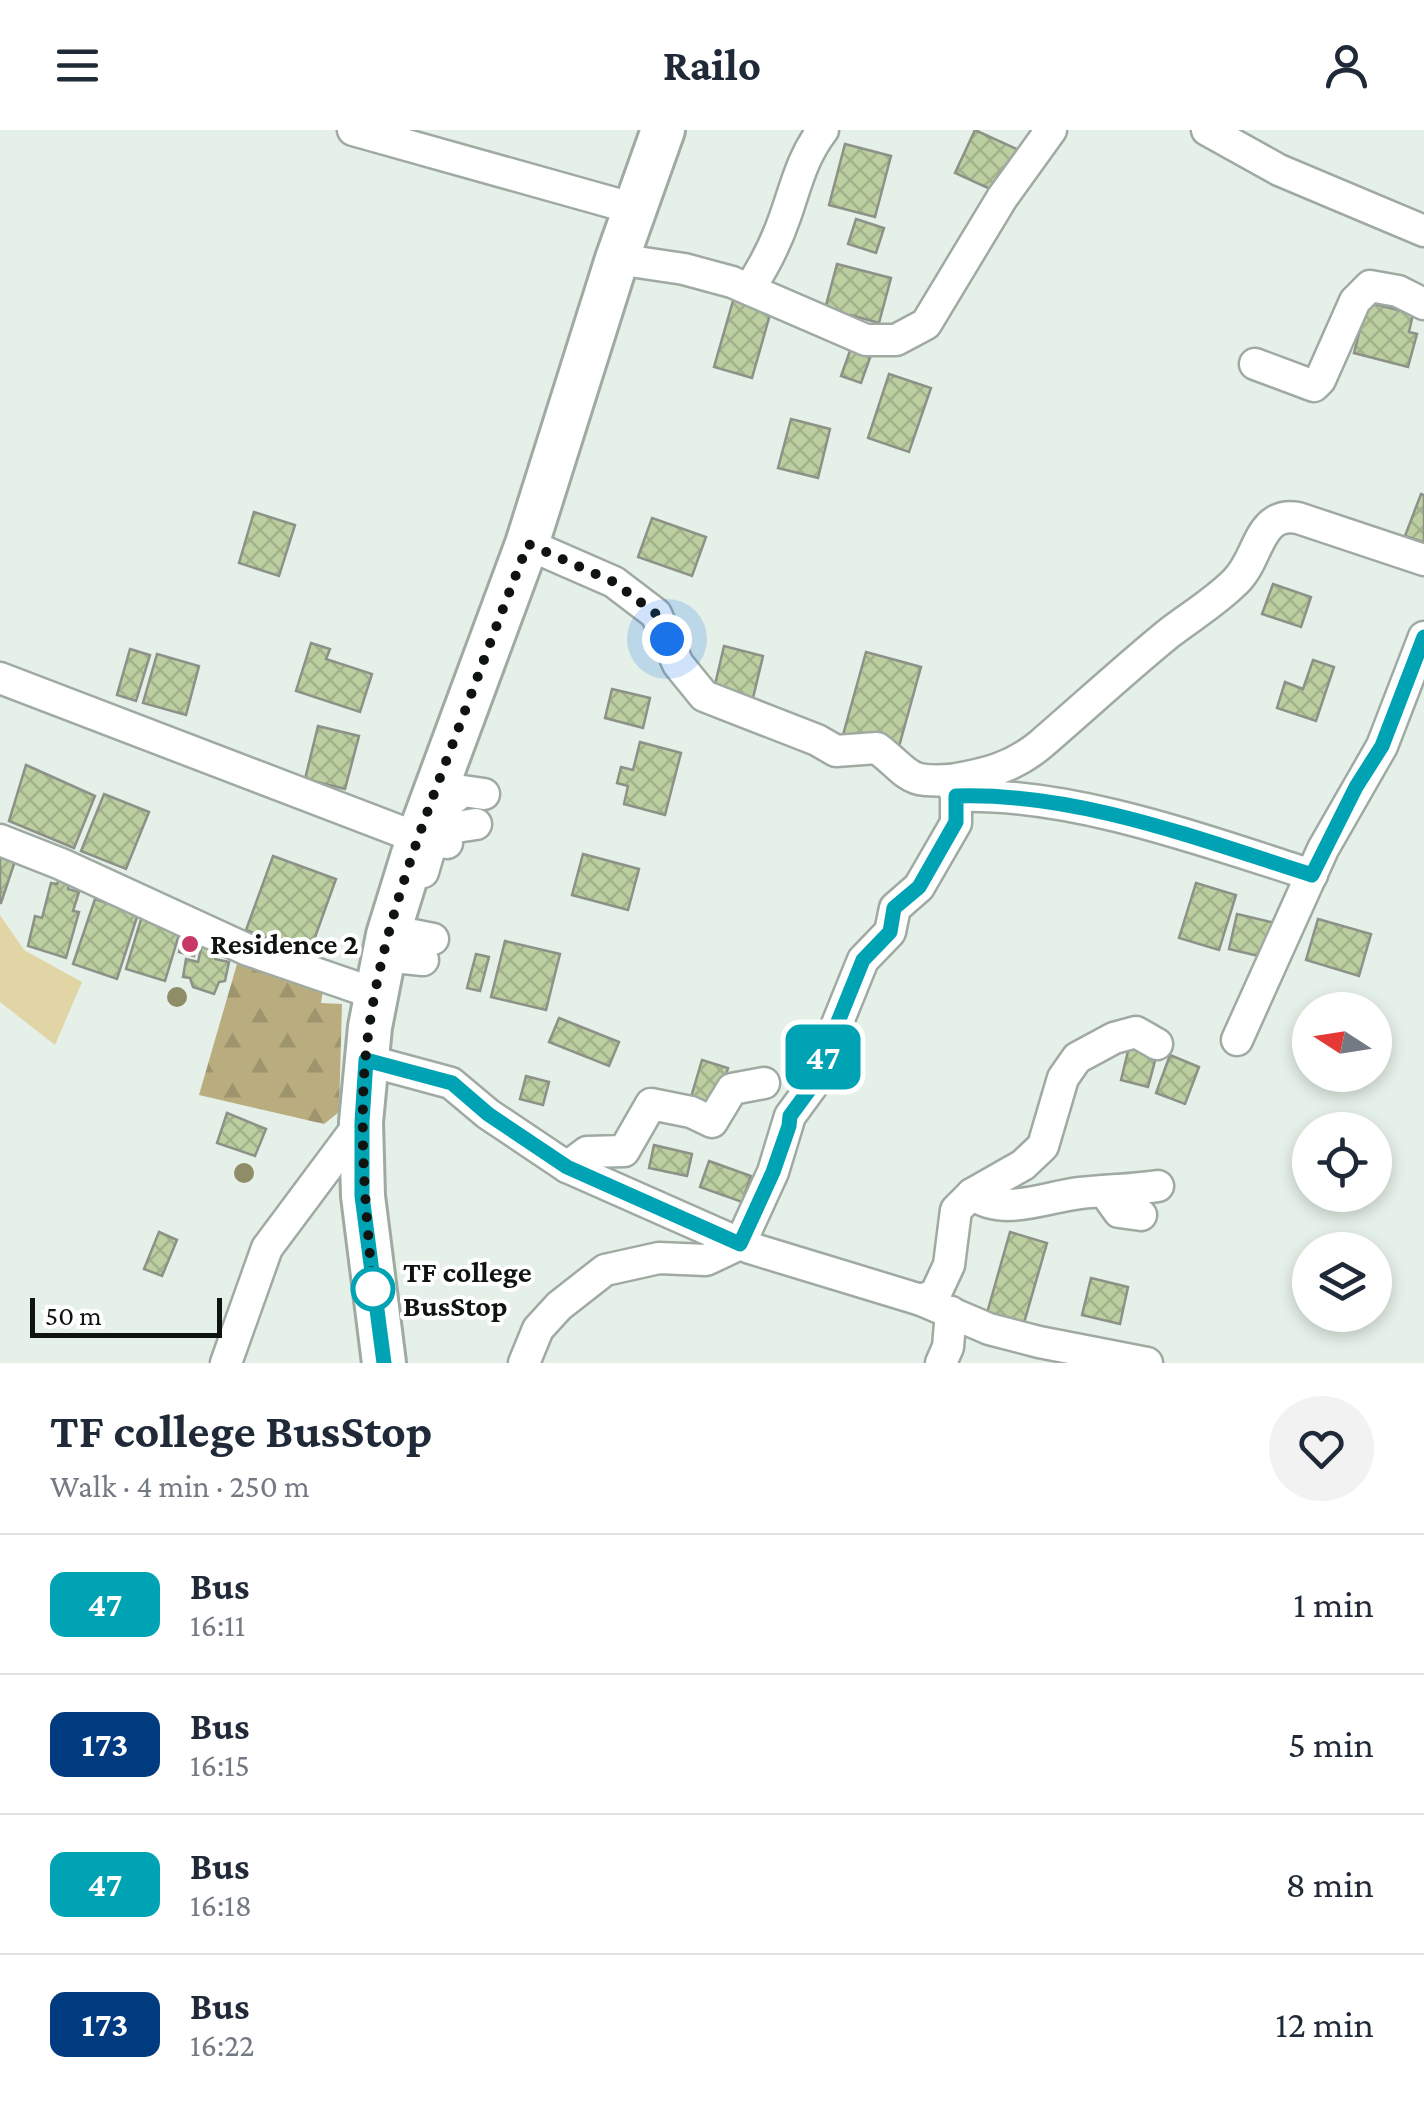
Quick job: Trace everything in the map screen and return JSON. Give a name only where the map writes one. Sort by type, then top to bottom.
[{"type":"street","points":[[352,130],[635,209]]},
{"type":"street","points":[[384,1363],[362,1196],[366,1060],[401,947],[446,836],[528,544],[616,260],[664,130]]},
{"type":"street","points":[[750,289],[775,241],[809,150],[823,130]]},
{"type":"street","points":[[616,260],[684,268],[750,289],[866,340],[896,340],[926,324],[1002,198],[1051,130]]},
{"type":"street","points":[[1207,130],[1279,170],[1424,231]]},
{"type":"street","points":[[1255,364],[1314,386],[1355,301],[1370,286],[1422,295]]},
{"type":"street","points":[[954,788],[1023,759],[1040,746],[1168,634],[1234,583],[1255,554],[1268,524],[1276,518],[1298,518],[1424,560]]},
{"type":"street","points":[[528,544],[614,582],[656,614],[678,664],[704,696],[836,750],[877,748],[912,779],[922,782],[1113,816],[1312,875]]},
{"type":"street","points":[[1237,1040],[1312,875],[1356,787],[1382,746],[1424,637]]},
{"type":"street","points":[[0,678],[446,836]]},
{"type":"street","points":[[524,1363],[538,1329],[559,1306],[605,1270],[659,1258],[706,1260],[740,1244],[773,1172],[790,1116],[812,1086],[863,960],[890,932],[894,908],[919,887],[956,822],[954,788]]},
{"type":"street","points":[[446,836],[443,806],[464,791],[484,794]]},
{"type":"street","points":[[0,840],[248,950],[401,947]]},
{"type":"street","points":[[921,1300],[934,1296],[948,1264],[956,1210],[972,1194],[1023,1165],[1043,1146],[1062,1078],[1077,1058],[1114,1038],[1136,1032],[1156,1044]]},
{"type":"street","points":[[366,1060],[452,1083],[488,1114],[567,1167],[740,1244],[921,1300],[989,1328],[1147,1363]]},
{"type":"street","points":[[567,1167],[588,1152],[624,1151],[651,1104],[691,1112],[712,1122],[732,1088],[764,1083]]},
{"type":"street","points":[[226,1363],[267,1248],[362,1122]]},
{"type":"street","points":[[972,1194],[982,1201],[1011,1204],[1158,1186]]},
{"type":"street","points":[[1104,1191],[1120,1212],[1141,1214]]},
{"type":"street","points":[[940,1363],[948,1347],[951,1312]]},
{"type":"shaded area","points":[[0,915],[24,950],[82,982],[55,1045],[0,1002]]},
{"type":"green space","points":[[237,964],[324,984],[321,1003],[342,1004],[339,1112],[324,1124],[199,1095]]},
{"type":"building","points":[[975,130],[1019,150],[999,193],[955,173]]},
{"type":"building","points":[[845,144],[891,156],[875,217],[829,205]]},
{"type":"building","points":[[856,219],[884,228],[876,253],[848,244]]},
{"type":"building","points":[[837,264],[891,278],[879,323],[851,315],[850,319],[825,309]]},
{"type":"building","points":[[735,294],[773,304],[752,378],[714,367]]},
{"type":"building","points":[[1367,302],[1413,314],[1409,332],[1417,334],[1408,367],[1354,353]]},
{"type":"building","points":[[851,348],[871,355],[861,383],[841,376]]},
{"type":"building","points":[[889,374],[931,388],[909,452],[868,438]]},
{"type":"building","points":[[791,419],[830,429],[818,478],[778,468]]},
{"type":"building","points":[[1421,494],[1424,495],[1424,542],[1405,536]]},
{"type":"building","points":[[254,512],[295,525],[279,576],[239,563]]},
{"type":"building","points":[[652,518],[706,537],[692,576],[638,557]]},
{"type":"building","points":[[1273,584],[1311,597],[1301,627],[1262,614]]},
{"type":"building","points":[[311,643],[330,649],[326,659],[372,674],[360,712],[296,691]]},
{"type":"building","points":[[724,646],[763,656],[753,698],[714,689]]},
{"type":"building","points":[[130,649],[150,655],[136,701],[117,695]]},
{"type":"building","points":[[866,652],[921,667],[898,750],[843,735]]},
{"type":"building","points":[[157,654],[199,666],[186,715],[143,703]]},
{"type":"building","points":[[1313,660],[1334,667],[1316,721],[1277,708],[1285,682],[1303,689]]},
{"type":"building","points":[[612,689],[650,698],[643,728],[605,718]]},
{"type":"building","points":[[318,726],[359,736],[345,789],[305,779]]},
{"type":"building","points":[[640,742],[681,753],[665,815],[624,804],[628,786],[617,783],[621,767],[633,770]]},
{"type":"building","points":[[26,765],[95,796],[74,848],[9,821]]},
{"type":"building","points":[[104,794],[149,812],[126,869],[81,851]]},
{"type":"building","points":[[0,849],[17,855],[1,903],[0,903]]},
{"type":"building","points":[[583,854],[639,869],[628,910],[572,895]]},
{"type":"building","points":[[273,856],[336,879],[309,954],[246,930]]},
{"type":"building","points":[[61,875],[69,876],[68,889],[79,892],[73,911],[79,912],[66,958],[28,946],[35,916],[42,918],[51,883],[57,884]]},
{"type":"building","points":[[1196,883],[1236,895],[1219,950],[1179,938]]},
{"type":"building","points":[[95,899],[138,914],[117,979],[73,964]]},
{"type":"building","points":[[1237,914],[1275,923],[1267,958],[1229,949]]},
{"type":"building","points":[[142,916],[181,928],[165,981],[126,969]]},
{"type":"building","points":[[1318,919],[1371,934],[1359,976],[1306,960]]},
{"type":"building","name":"Residence 2","points":[[185,931],[200,936],[194,956],[179,952]]},
{"type":"building","points":[[505,941],[560,954],[546,1010],[491,997]]},
{"type":"building","points":[[202,944],[217,947],[215,959],[229,962],[225,981],[219,982],[214,994],[193,987],[190,978],[183,977],[186,959],[198,962]]},
{"type":"building","points":[[476,954],[489,957],[480,991],[467,988]]},
{"type":"building","points":[[559,1018],[619,1042],[609,1066],[549,1042]]},
{"type":"building","points":[[1131,1039],[1159,1046],[1148,1087],[1121,1080]]},
{"type":"building","points":[[1170,1055],[1199,1067],[1185,1104],[1156,1093]]},
{"type":"building","points":[[702,1060],[728,1068],[715,1112],[689,1104]]},
{"type":"building","points":[[526,1076],[549,1082],[543,1105],[520,1099]]},
{"type":"building","points":[[227,1113],[266,1129],[255,1156],[217,1143]]},
{"type":"building","points":[[654,1145],[692,1154],[687,1176],[649,1168]]},
{"type":"building","points":[[709,1161],[751,1176],[742,1202],[700,1187]]},
{"type":"building","points":[[159,1232],[177,1240],[162,1276],[144,1269]]},
{"type":"building","points":[[1010,1232],[1047,1243],[1024,1323],[987,1313]]},
{"type":"building","points":[[1091,1278],[1128,1287],[1120,1324],[1082,1315]]},
{"type":"bus line","name":"47","points":[[384,1363],[362,1196],[366,1060],[452,1083],[488,1114],[567,1167],[740,1244],[773,1172],[790,1116],[812,1086],[863,960],[890,932],[894,908],[919,887],[956,822],[956,796],[1027,798],[1113,816],[1312,875],[1356,787],[1382,746],[1424,637]]},
{"type":"place","name":"Residence 2","points":[[190,944]]},
{"type":"place","name":"TF college BusStop","points":[[373,1289]]},
{"type":"route","points":[[373,1289],[362,1196],[362,1122],[370,1028],[388,935],[418,838],[528,544],[614,582],[656,614],[667,639]]}]
